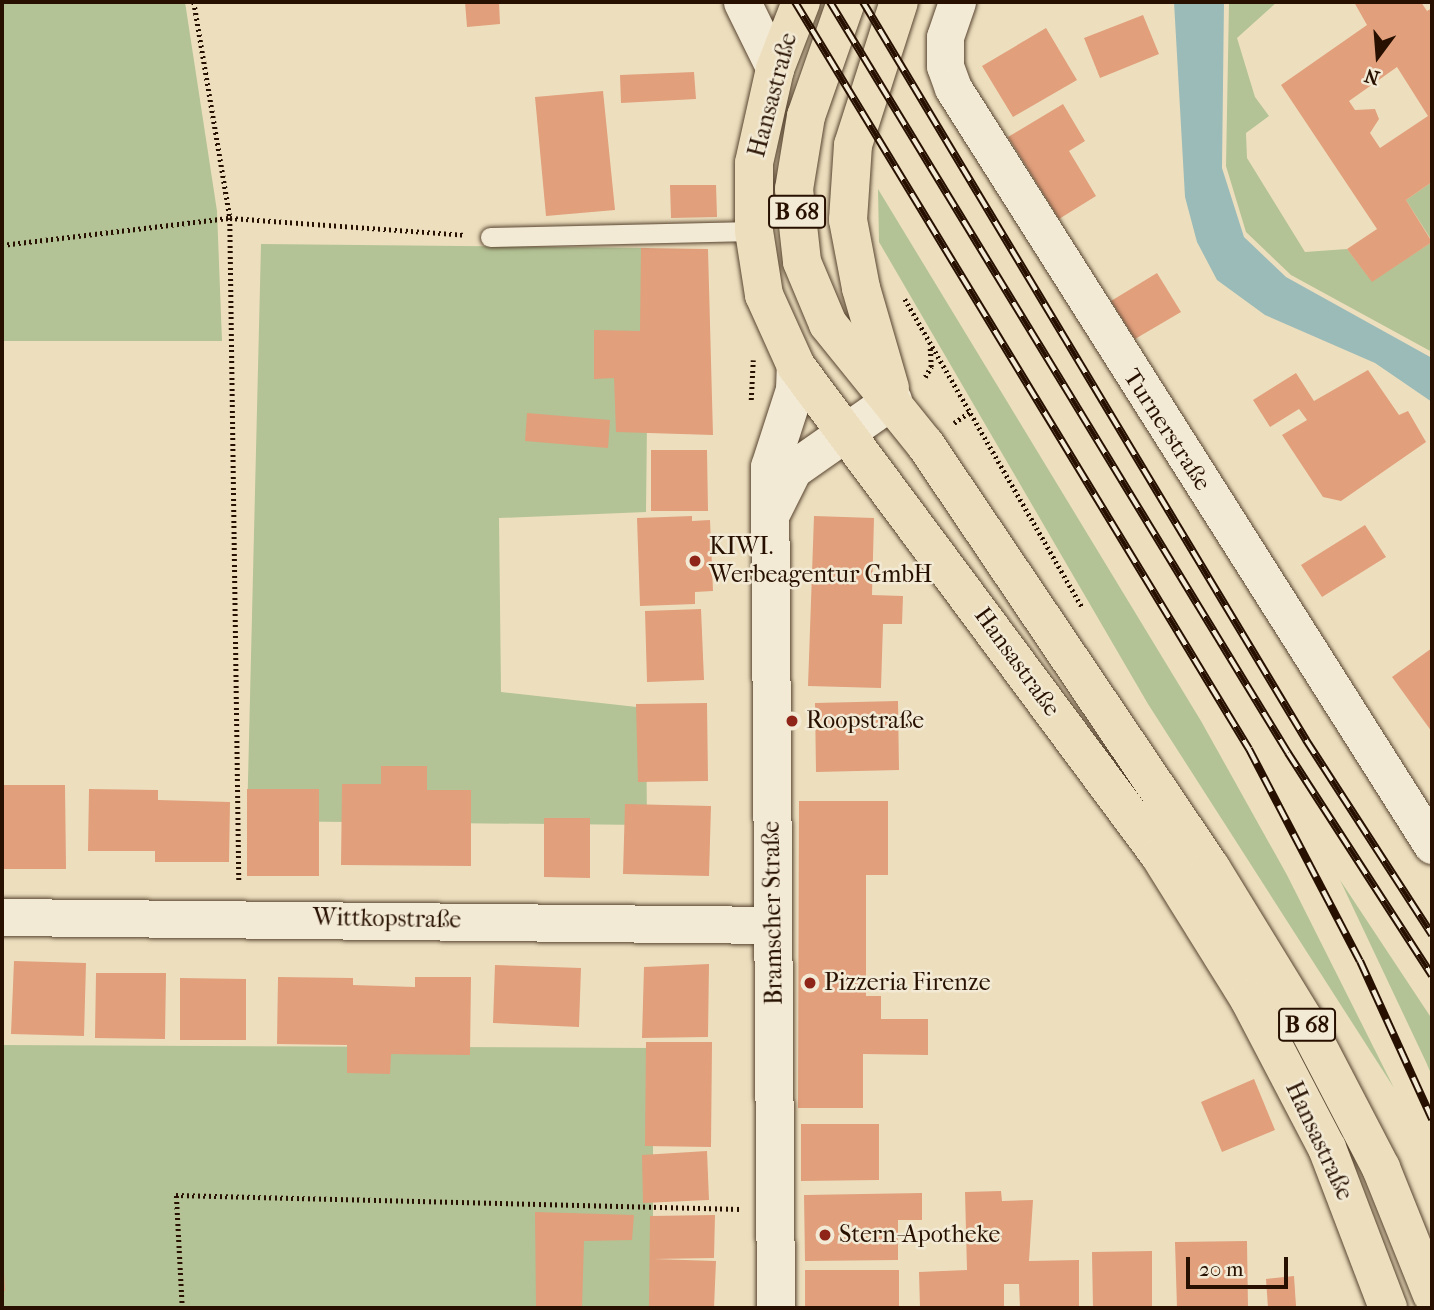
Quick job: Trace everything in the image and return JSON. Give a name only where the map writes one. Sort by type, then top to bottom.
[{"type":"main road","name":"Hansastraße","points":[[801,2],[775,69],[754,163],[754,231],[764,295],[796,366],[1160,856],[1249,999],[1327,1148],[1388,1308]]},
{"type":"main road","name":"Hansastraße","points":[[846,2],[806,116],[794,189],[802,262],[828,324],[893,400],[1211,868],[1304,1020],[1381,1168],[1432,1295]]},
{"type":"main road","name":"Hansastraße","points":[[893,400],[861,288],[848,220],[853,145],[899,2]]},
{"type":"street","points":[[742,2],[775,69]]},
{"type":"street","name":"Turnerstraße","points":[[957,2],[945,37],[945,66],[953,88],[1432,845]]},
{"type":"street","name":"Bramscher Straße","points":[[776,1308],[770,517],[773,447],[795,390],[796,366]]},
{"type":"street","name":"Bramscher Straße","points":[[770,517],[780,488],[793,470],[893,400]]},
{"type":"street","name":"Wittkopstraße","points":[[2,917],[239,917],[773,925]]},
{"type":"lane","points":[[490,237],[754,231]]},
{"type":"path","points":[[194,2],[230,218],[239,917]]},
{"type":"path","points":[[2,245],[230,218],[490,237]]},
{"type":"path","points":[[902,295],[1086,613]]},
{"type":"path","points":[[182,1308],[176,1195],[775,1210]]},
{"type":"green space","points":[[2,2],[185,2],[217,211],[222,341],[2,341]]},
{"type":"green space","points":[[1229,2],[1277,2],[1237,38],[1255,97],[1269,116],[1246,133],[1247,158],[1305,252],[1347,249],[1372,281],[1432,242],[1432,352],[1291,275],[1246,232],[1226,166]]},
{"type":"green space","points":[[1432,182],[1432,241],[1406,200]]},
{"type":"green space","points":[[878,189],[1201,721],[1287,875],[1394,1088],[1148,704],[879,242]]},
{"type":"green space","points":[[261,244],[649,248],[646,512],[499,518],[501,692],[646,708],[647,825],[247,821]]},
{"type":"green space","points":[[1340,880],[1432,1019],[1432,1076],[1426,1062]]},
{"type":"green space","points":[[2,1045],[653,1048],[653,1308],[2,1308]]},
{"type":"water","points":[[1174,2],[1224,2],[1222,168],[1244,237],[1286,277],[1432,358],[1432,402],[1375,363],[1265,315],[1217,280],[1197,242],[1185,197]]},
{"type":"building","points":[[465,2],[499,2],[500,24],[467,27]]},
{"type":"building","points":[[1354,2],[1421,2],[1427,11],[1432,8],[1432,182],[1406,200],[1432,242],[1372,282],[1347,249],[1377,229],[1281,85],[1367,25]],"holes":[[[1397,67],[1428,116],[1380,148],[1370,133],[1379,119],[1375,109],[1355,110],[1349,101]]]},
{"type":"building","points":[[1143,15],[1159,54],[1100,78],[1084,38]]},
{"type":"building","points":[[1046,28],[1077,80],[1013,117],[982,66]]},
{"type":"building","points":[[694,72],[696,99],[621,103],[620,75]]},
{"type":"building","points":[[603,91],[615,210],[546,216],[535,97]]},
{"type":"building","points":[[1063,104],[1085,141],[1069,151],[1096,196],[1059,219],[1008,137]]},
{"type":"building","points":[[670,185],[716,185],[717,217],[671,218]]},
{"type":"building","points":[[641,248],[708,249],[713,435],[616,432],[614,378],[594,379],[594,330],[640,331]]},
{"type":"building","points":[[1157,273],[1181,312],[1135,339],[1111,301]]},
{"type":"building","points":[[1368,370],[1399,415],[1408,411],[1426,442],[1341,501],[1323,497],[1282,435],[1307,420],[1299,409],[1270,427],[1253,400],[1296,373],[1314,401]]},
{"type":"building","points":[[527,413],[610,420],[608,448],[525,441]]},
{"type":"building","points":[[651,450],[707,450],[708,511],[651,511]]},
{"type":"building","points":[[692,516],[692,521],[710,520],[713,591],[695,592],[695,604],[640,606],[637,518]]},
{"type":"building","points":[[814,516],[874,518],[872,595],[903,596],[902,624],[883,624],[881,688],[808,686]]},
{"type":"building","points":[[1365,525],[1386,557],[1322,597],[1301,565]]},
{"type":"building","points":[[701,609],[704,680],[647,682],[645,611]]},
{"type":"building","points":[[1432,648],[1432,732],[1392,677]]},
{"type":"building","points":[[898,701],[899,770],[816,772],[815,703]]},
{"type":"building","points":[[707,703],[708,781],[638,782],[636,704]]},
{"type":"building","points":[[381,766],[427,766],[427,790],[471,790],[471,866],[341,865],[342,784],[381,784]]},
{"type":"building","points":[[2,785],[65,785],[66,869],[2,869]]},
{"type":"building","points":[[89,789],[158,790],[158,800],[230,802],[229,862],[155,862],[155,851],[88,851]]},
{"type":"building","points":[[247,789],[319,789],[319,876],[247,876]]},
{"type":"building","points":[[799,801],[888,801],[888,875],[866,875],[866,996],[881,996],[881,1019],[928,1019],[928,1055],[863,1054],[863,1108],[798,1108]]},
{"type":"building","points":[[625,804],[711,806],[709,876],[623,874]]},
{"type":"building","points":[[544,818],[590,818],[590,878],[544,877]]},
{"type":"building","points":[[14,961],[86,963],[84,1036],[11,1034]]},
{"type":"building","points":[[709,964],[708,1037],[642,1038],[644,967]]},
{"type":"building","points":[[495,965],[581,968],[579,1027],[493,1023]]},
{"type":"building","points":[[96,973],[166,973],[165,1039],[95,1038]]},
{"type":"building","points":[[278,977],[353,978],[353,985],[415,987],[415,977],[471,977],[470,1055],[391,1054],[390,1074],[347,1073],[347,1045],[277,1044]]},
{"type":"building","points":[[180,978],[246,979],[246,1040],[180,1040]]},
{"type":"building","points":[[646,1042],[712,1042],[711,1147],[645,1146]]},
{"type":"building","points":[[1254,1079],[1275,1130],[1222,1152],[1201,1102]]},
{"type":"building","points":[[801,1124],[879,1124],[879,1180],[801,1181]]},
{"type":"building","points":[[707,1151],[709,1200],[643,1203],[642,1155]]},
{"type":"building","points":[[1001,1191],[1002,1201],[1033,1200],[1029,1261],[1079,1260],[1079,1308],[1020,1308],[1019,1284],[1004,1284],[1004,1308],[920,1308],[919,1272],[967,1270],[965,1192]]},
{"type":"building","points":[[922,1193],[922,1220],[898,1220],[898,1260],[805,1261],[804,1195]]},
{"type":"building","points":[[535,1212],[634,1215],[632,1240],[584,1241],[582,1308],[536,1308]]},
{"type":"building","points":[[715,1215],[714,1258],[654,1259],[716,1261],[714,1308],[649,1308],[650,1216]]},
{"type":"building","points":[[1247,1241],[1248,1308],[1177,1308],[1175,1242]]},
{"type":"building","points":[[1152,1251],[1152,1308],[1093,1308],[1092,1252]]},
{"type":"building","points":[[805,1270],[899,1270],[899,1308],[805,1308]]},
{"type":"building","points":[[4,1273],[5,1291],[2,1291]]},
{"type":"building","points":[[1294,1276],[1296,1306],[1268,1308],[1266,1279]]},
{"type":"railway","points":[[795,2],[1249,749],[1360,961],[1432,1119]]},
{"type":"railway","points":[[830,2],[1288,753],[1432,976]]},
{"type":"railway","points":[[863,2],[1306,740],[1432,935]]},
{"type":"place","name":"KIWI. Werbeagentur GmbH","points":[[695,561]]},
{"type":"place","name":"Roopstraße","points":[[792,721]]},
{"type":"place","name":"Pizzeria Firenze","points":[[810,983]]},
{"type":"place","name":"Stern-Apotheke","points":[[825,1235]]}]
